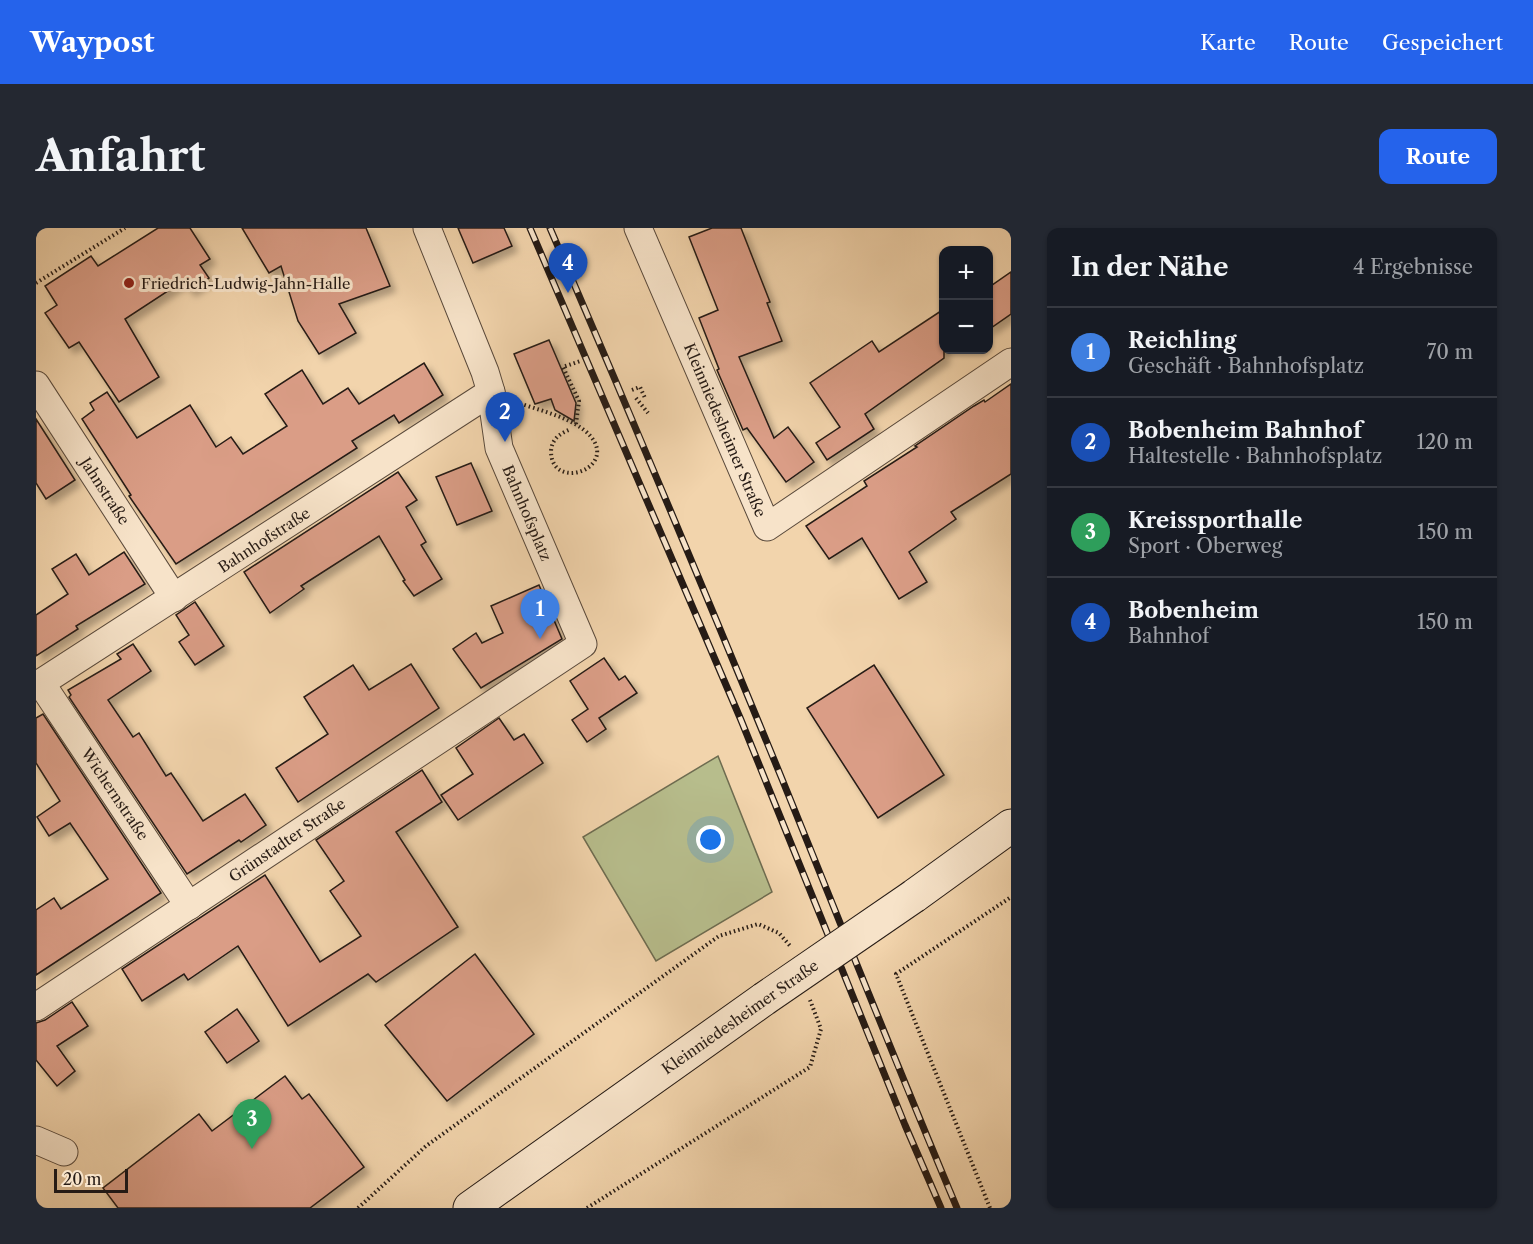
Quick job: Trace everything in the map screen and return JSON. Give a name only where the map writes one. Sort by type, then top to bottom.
[{"type":"main road","name":"Kleinniedesheimer Straße","points":[[470,1208],[1011,826]]},
{"type":"street","name":"Bahnhofsplatz","points":[[427,228],[483,366],[491,393],[499,448],[583,644],[538,674]]},
{"type":"street","name":"Kleinniedesheimer Straße","points":[[638,228],[767,527],[1011,362]]},
{"type":"street","name":"Jahnstraße","points":[[36,385],[174,598]]},
{"type":"street","name":"Bahnhofstraße","points":[[39,685],[491,393]]},
{"type":"street","name":"Grünstadter Straße","points":[[36,1007],[538,674]]},
{"type":"street","name":"Wichernstraße","points":[[39,685],[189,906]]},
{"type":"street","points":[[36,1140],[64,1152]]},
{"type":"path","points":[[36,283],[125,228]]},
{"type":"path","points":[[576,424],[579,401],[563,367],[580,361]]},
{"type":"path","points":[[632,390],[640,387],[645,398]]},
{"type":"path","points":[[491,393],[576,424],[593,438],[597,452],[591,466],[578,474],[563,471],[553,460],[551,452],[556,438],[561,433],[572,429]]},
{"type":"path","points":[[636,398],[648,413]]},
{"type":"path","points":[[990,1208],[896,974],[1011,897]]},
{"type":"green space","points":[[718,756],[772,892],[656,961],[583,837]]},
{"type":"building","name":"Friedrich-Ludwig-Jahn-Halle","points":[[158,228],[190,228],[210,259],[200,265],[209,278],[190,291],[183,281],[125,319],[159,377],[119,402],[79,342],[69,348],[45,313],[57,305],[45,286],[91,256],[98,266]]},
{"type":"building","points":[[242,228],[366,228],[390,286],[339,304],[356,333],[319,354],[298,321],[281,266],[269,273]]},
{"type":"building","points":[[458,228],[504,228],[512,246],[473,263]]},
{"type":"building","points":[[712,228],[741,228],[770,302],[767,303],[782,341],[739,357],[774,438],[788,427],[814,462],[786,482],[747,428],[743,430],[717,370],[719,369],[699,318],[718,310],[689,237]]},
{"type":"building","points":[[1011,272],[1011,314],[993,327],[993,300],[993,285]]},
{"type":"building","points":[[939,312],[939,354],[944,354],[944,358],[865,414],[874,429],[827,460],[816,443],[840,427],[810,383],[872,341],[879,352]]},
{"type":"building","points":[[549,340],[576,403],[574,421],[555,410],[551,399],[535,404],[514,354]]},
{"type":"building","points":[[424,363],[443,395],[399,423],[394,415],[352,441],[357,448],[176,564],[129,496],[131,495],[82,419],[94,410],[90,403],[107,392],[137,438],[190,405],[216,447],[231,437],[243,454],[287,426],[265,394],[302,370],[323,404],[348,388],[359,404]]},
{"type":"building","points":[[1011,384],[1011,474],[951,512],[956,519],[909,552],[927,582],[899,599],[862,538],[829,559],[806,526],[867,486],[864,481],[974,406],[984,400],[985,402]]},
{"type":"building","points":[[36,419],[75,480],[46,499],[36,483]]},
{"type":"building","points":[[471,463],[492,511],[457,525],[436,477]]},
{"type":"building","points":[[398,472],[417,500],[406,507],[426,542],[421,545],[442,579],[414,596],[403,581],[405,580],[379,536],[301,586],[304,589],[270,613],[244,572]]},
{"type":"building","points":[[124,552],[145,584],[76,626],[78,629],[36,656],[36,615],[68,594],[52,569],[76,554],[89,575]]},
{"type":"building","points":[[539,585],[562,639],[481,688],[453,649],[476,633],[482,643],[503,633],[491,606]]},
{"type":"building","points":[[195,602],[224,646],[195,665],[179,642],[189,635],[176,615]]},
{"type":"building","points":[[133,644],[151,671],[108,700],[133,737],[139,733],[166,776],[171,773],[203,821],[245,794],[266,825],[187,874],[69,697],[71,695],[68,690],[121,659],[117,654]]},
{"type":"building","points":[[604,658],[619,680],[625,676],[637,693],[599,718],[606,729],[587,742],[572,720],[588,709],[570,681]]},
{"type":"building","points":[[411,664],[439,708],[298,802],[276,768],[328,734],[304,697],[353,665],[369,690]]},
{"type":"building","points":[[874,665],[944,775],[878,818],[807,708]]},
{"type":"building","points":[[43,714],[161,893],[36,975],[36,910],[54,898],[61,909],[108,879],[70,823],[49,836],[37,817],[60,801],[36,763],[36,718]]},
{"type":"building","points":[[499,718],[514,740],[524,734],[543,763],[458,820],[441,795],[473,774],[456,748]]},
{"type":"building","points":[[422,770],[442,802],[396,832],[458,927],[376,982],[368,974],[288,1026],[238,946],[188,980],[184,974],[142,1001],[122,969],[265,875],[320,962],[361,936],[330,891],[344,881],[316,840]]},
{"type":"building","points":[[475,954],[534,1034],[447,1101],[385,1025]]},
{"type":"building","points":[[72,1002],[88,1026],[57,1046],[75,1071],[57,1086],[36,1060],[36,1023],[45,1020]]},
{"type":"building","points":[[237,1009],[259,1041],[227,1063],[205,1032]]},
{"type":"building","points":[[285,1076],[302,1099],[309,1094],[364,1167],[310,1208],[118,1208],[103,1188],[199,1114],[212,1131]]},
{"type":"railway","points":[[530,228],[741,720],[905,1125],[941,1208]]},
{"type":"railway","points":[[550,228],[725,641],[957,1208]]},
{"type":"place","name":"Friedrich-Ludwig-Jahn-Halle","points":[[129,283]]},
{"type":"place","name":"Bobenheim","points":[[568,293]]},
{"type":"place","name":"Bobenheim Bahnhof","points":[[505,442]]},
{"type":"place","name":"Reichling","points":[[540,639]]},
{"type":"place","name":"Kreissporthalle","points":[[252,1149]]}]
